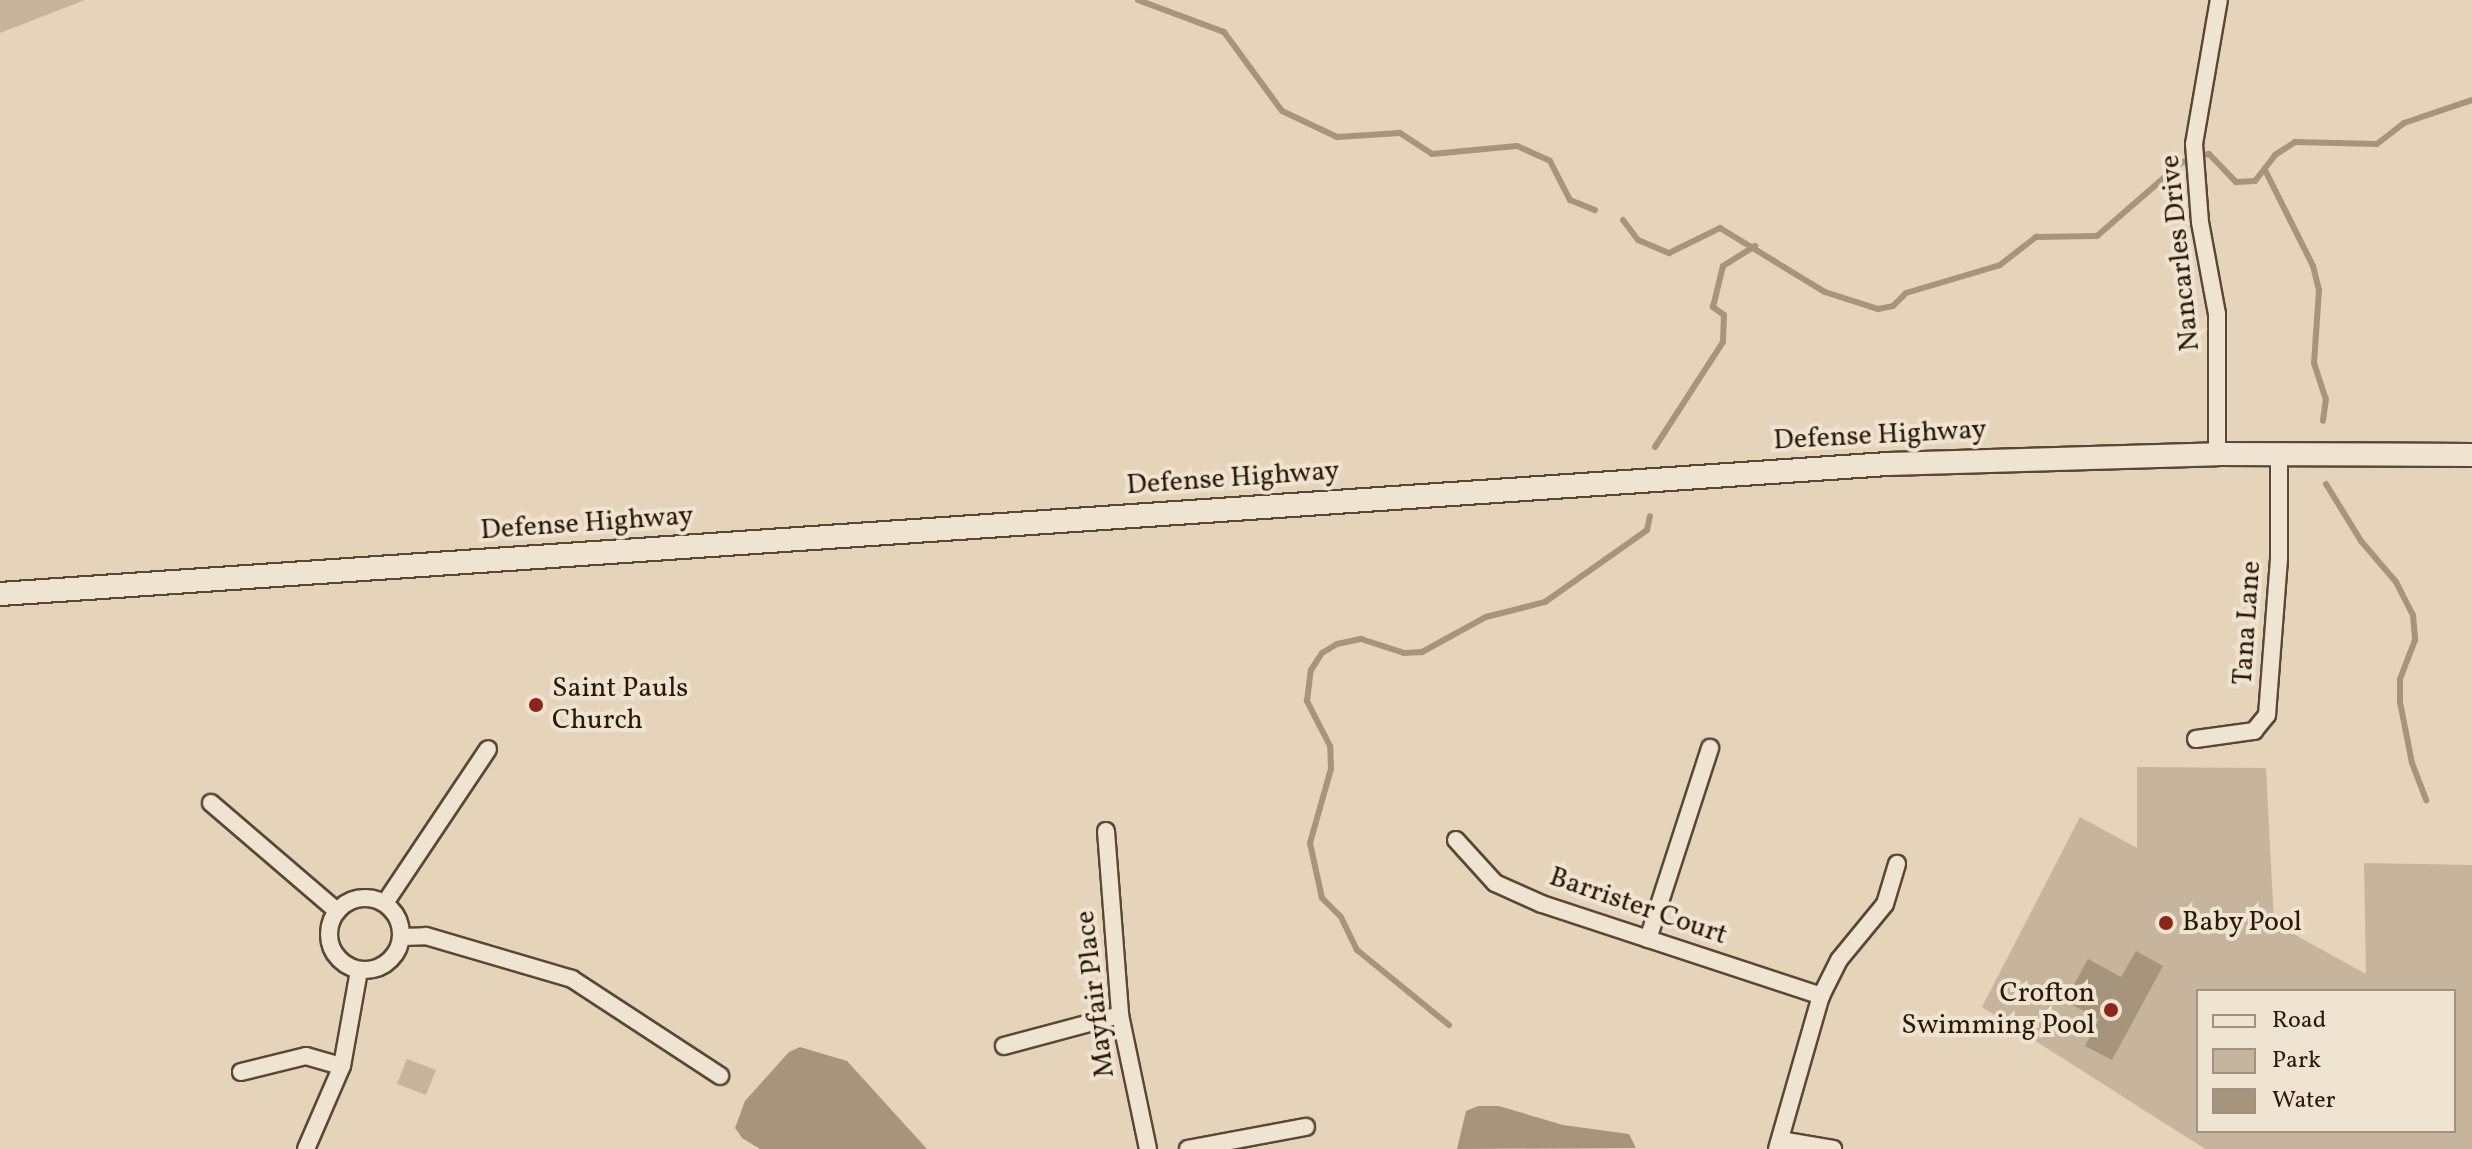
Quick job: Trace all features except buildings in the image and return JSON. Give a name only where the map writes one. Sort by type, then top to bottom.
[{"type":"main road","name":"Defense Highway","points":[[0,594],[1873,465],[2217,454],[2472,455]]},
{"type":"street","name":"Nancarles Drive","points":[[2217,454],[2217,314],[2195,171],[2194,144],[2219,0]]},
{"type":"street","name":"Tana Lane","points":[[2196,739],[2254,731],[2267,715],[2279,558],[2279,454]]},
{"type":"street","points":[[1648,939],[1710,748]]},
{"type":"street","points":[[385,903],[488,749]]},
{"type":"street","points":[[211,803],[337,911]]},
{"type":"street","name":"Mayfair Place","points":[[1106,831],[1120,1015],[1148,1149]]},
{"type":"street","name":"Barrister Court","points":[[1456,840],[1476,868],[1495,883],[1648,939],[1821,996]]},
{"type":"street","points":[[1833,1149],[1779,1144],[1821,996],[1839,960],[1885,904],[1897,864]]},
{"type":"street","points":[[358,898],[385,903],[400,922],[402,937],[391,960],[359,971],[346,966],[332,950],[330,923],[337,911],[358,898]]},
{"type":"street","points":[[402,937],[426,936],[572,979],[720,1076]]},
{"type":"street","points":[[306,1149],[342,1066],[359,971]]},
{"type":"street","points":[[1004,1046],[1120,1015]]},
{"type":"street","points":[[241,1072],[306,1056],[342,1066]]},
{"type":"street","points":[[1188,1149],[1306,1127]]},
{"type":"green space","points":[[0,0],[85,0],[0,33]]},
{"type":"green space","points":[[2137,767],[2266,768],[2274,923],[2366,974],[2364,863],[2472,865],[2472,1149],[2205,1149],[1982,1007],[2080,817],[2137,848]]},
{"type":"green space","points":[[407,1059],[436,1070],[426,1095],[397,1084]]},
{"type":"water","name":"Crofton Swimming Pool","points":[[2136,951],[2163,966],[2112,1060],[2085,1046],[2099,1019],[2065,1001],[2088,959],[2121,977]]},
{"type":"water","points":[[800,1047],[847,1061],[927,1149],[760,1149],[742,1138],[735,1128],[745,1101],[789,1052]]},
{"type":"water","points":[[1478,1106],[1499,1106],[1563,1125],[1629,1134],[1636,1148],[1457,1149],[1466,1111]]},
{"type":"waterway","points":[[1138,0],[1224,32],[1282,111],[1337,137],[1400,133],[1432,154],[1517,146],[1550,161],[1570,200],[1595,210]]},
{"type":"waterway","points":[[1623,220],[1638,240],[1669,253],[1720,228],[1825,292],[1878,309],[1893,306],[1906,293],[2000,265],[2036,237],[2097,236],[2182,162],[2209,154],[2236,182],[2255,181],[2275,155],[2295,142],[2377,144],[2404,123],[2472,100]]},
{"type":"waterway","points":[[2266,172],[2313,266],[2319,290],[2314,363],[2326,399],[2323,421]]},
{"type":"waterway","points":[[1655,447],[1723,342],[1724,315],[1713,307],[1723,266],[1755,246]]},
{"type":"waterway","points":[[2326,484],[2361,541],[2396,582],[2413,615],[2415,640],[2400,679],[2400,702],[2412,763],[2426,800]]},
{"type":"waterway","points":[[1449,1025],[1357,950],[1341,917],[1322,898],[1310,843],[1331,769],[1330,746],[1307,701],[1311,670],[1322,653],[1337,644],[1361,639],[1404,653],[1422,652],[1486,617],[1545,602],[1647,530],[1650,516]]},
{"type":"place","name":"Saint Pauls Church","points":[[536,705]]},
{"type":"place","name":"Baby Pool","points":[[2166,923]]},
{"type":"place","name":"Crofton Swimming Pool","points":[[2111,1010]]}]
